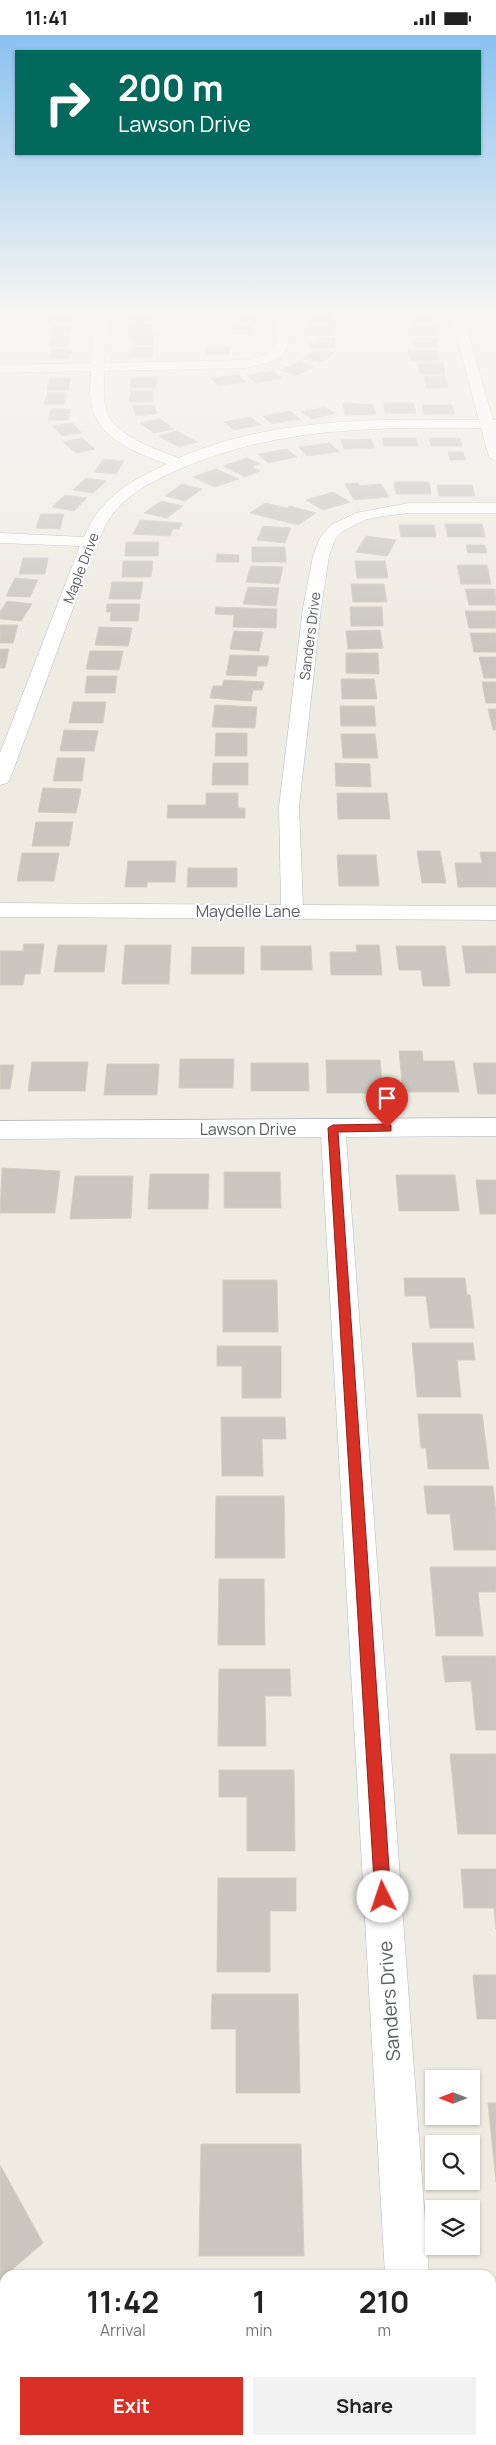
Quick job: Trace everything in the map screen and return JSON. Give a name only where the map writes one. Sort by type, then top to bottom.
[{"type":"street","points":[[110,424],[127,440],[146,451],[178,463]]},
{"type":"street","name":"Maple Drive","points":[[0,779],[92,541],[94,531],[108,509],[136,485],[178,463],[224,447],[321,428],[436,424]]},
{"type":"street","points":[[492,424],[496,457]]},
{"type":"street","name":"Sanders Drive","points":[[292,912],[289,807],[312,608],[321,557],[328,538],[337,528],[362,516],[383,511],[409,508],[496,508]]},
{"type":"street","points":[[0,538],[92,541]]},
{"type":"street","name":"Maydelle Lane","points":[[0,910],[496,913]]},
{"type":"street","name":"Lawson Drive","points":[[0,1130],[496,1127]]},
{"type":"street","name":"Sanders Drive","points":[[333,1128],[407,2270]]},
{"type":"building","points":[[73,424],[82,433],[62,436],[53,426]]},
{"type":"building","points":[[142,424],[168,424],[174,429],[154,433]]},
{"type":"building","points":[[227,424],[261,425],[234,430]]},
{"type":"building","points":[[177,431],[197,442],[179,447],[159,436]]},
{"type":"building","points":[[82,438],[95,449],[76,453],[63,442]]},
{"type":"building","points":[[383,438],[416,438],[418,446],[384,446]]},
{"type":"building","points":[[429,438],[460,438],[462,446],[431,446]]},
{"type":"building","points":[[371,439],[375,448],[344,449],[341,440]]},
{"type":"building","points":[[330,443],[339,452],[307,456],[299,447]]},
{"type":"building","points":[[287,449],[297,457],[268,463],[258,454]]},
{"type":"building","points":[[448,452],[463,452],[465,460],[450,460]]},
{"type":"building","points":[[247,458],[261,464],[252,467],[260,471],[245,477],[223,466]]},
{"type":"building","points":[[103,459],[124,461],[116,474],[95,472]]},
{"type":"building","points":[[216,469],[239,479],[215,487],[193,477]]},
{"type":"building","points":[[86,478],[106,481],[93,493],[73,490]]},
{"type":"building","points":[[394,482],[429,482],[431,494],[396,494]]},
{"type":"building","points":[[358,483],[360,486],[381,484],[389,497],[354,500],[345,484]]},
{"type":"building","points":[[182,484],[202,489],[185,501],[165,496]]},
{"type":"building","points":[[437,485],[472,485],[475,496],[439,496]]},
{"type":"building","points":[[333,492],[350,502],[323,510],[306,500]]},
{"type":"building","points":[[65,495],[87,498],[74,511],[52,507]]},
{"type":"building","points":[[161,501],[183,506],[167,518],[144,513]]},
{"type":"building","points":[[265,503],[287,508],[290,506],[316,513],[298,525],[250,513]]},
{"type":"building","points":[[41,514],[64,514],[60,529],[36,528]]},
{"type":"building","points":[[140,520],[182,523],[179,529],[173,529],[170,536],[133,534]]},
{"type":"building","points":[[445,524],[482,524],[485,537],[448,537]]},
{"type":"building","points":[[399,525],[434,525],[436,537],[401,537]]},
{"type":"building","points":[[263,526],[291,528],[285,543],[257,540]]},
{"type":"building","points":[[366,536],[396,540],[387,556],[356,552]]},
{"type":"building","points":[[126,542],[159,542],[158,556],[125,556]]},
{"type":"building","points":[[466,545],[485,545],[487,553],[468,553]]},
{"type":"building","points":[[252,547],[285,547],[286,562],[252,562]]},
{"type":"building","points":[[217,554],[239,555],[239,562],[216,562]]},
{"type":"building","points":[[23,558],[48,558],[45,574],[19,574]]},
{"type":"building","points":[[123,561],[153,561],[151,577],[122,577]]},
{"type":"building","points":[[355,561],[385,561],[388,578],[357,578]]},
{"type":"building","points":[[457,565],[487,565],[491,584],[461,584]]},
{"type":"building","points":[[251,566],[283,567],[279,584],[246,582]]},
{"type":"building","points":[[15,578],[38,580],[30,597],[6,596]]},
{"type":"building","points":[[112,582],[143,582],[140,599],[109,599]]},
{"type":"building","points":[[351,584],[384,584],[387,602],[353,602]]},
{"type":"building","points":[[248,587],[279,588],[276,606],[243,604]]},
{"type":"building","points":[[465,589],[495,589],[496,605],[469,605]]},
{"type":"building","points":[[7,601],[32,604],[21,621],[0,619],[0,612]]},
{"type":"building","points":[[107,604],[140,604],[138,621],[110,621],[111,612],[106,612]]},
{"type":"building","points":[[216,607],[277,609],[276,628],[233,627],[234,615],[215,614]]},
{"type":"building","points":[[350,607],[382,607],[383,626],[351,626]]},
{"type":"building","points":[[465,611],[496,611],[496,628],[469,628]]},
{"type":"building","points":[[0,625],[18,625],[13,643],[0,643]]},
{"type":"building","points":[[99,627],[132,628],[128,646],[95,645]]},
{"type":"building","points":[[380,630],[383,648],[348,649],[346,631]]},
{"type":"building","points":[[234,631],[263,632],[259,651],[230,649]]},
{"type":"building","points":[[470,633],[496,633],[496,652],[474,652]]},
{"type":"building","points":[[0,649],[9,649],[5,668],[0,668]]},
{"type":"building","points":[[90,651],[123,651],[119,670],[86,669]]},
{"type":"building","points":[[346,653],[378,653],[379,674],[346,673]]},
{"type":"building","points":[[230,655],[269,656],[267,666],[258,666],[256,676],[226,675]]},
{"type":"building","points":[[479,657],[496,657],[496,678],[484,678]]},
{"type":"building","points":[[87,676],[117,676],[115,693],[85,693]]},
{"type":"building","points":[[341,679],[374,679],[377,699],[342,699]]},
{"type":"building","points":[[224,680],[264,682],[262,690],[253,690],[251,701],[210,698],[213,686],[222,686]]},
{"type":"building","points":[[482,682],[496,682],[496,703],[486,703]]},
{"type":"building","points":[[73,702],[106,702],[103,723],[69,723]]},
{"type":"building","points":[[215,705],[257,707],[255,728],[212,727]]},
{"type":"building","points":[[340,706],[374,706],[376,726],[341,726]]},
{"type":"building","points":[[488,709],[496,709],[496,730],[493,730]]},
{"type":"building","points":[[64,730],[98,731],[94,751],[60,751]]},
{"type":"building","points":[[216,733],[247,733],[247,756],[215,756]]},
{"type":"building","points":[[341,734],[375,734],[378,758],[343,758]]},
{"type":"building","points":[[57,758],[85,758],[82,781],[53,781]]},
{"type":"building","points":[[213,763],[248,763],[248,785],[212,785]]},
{"type":"building","points":[[335,763],[370,764],[371,787],[336,786]]},
{"type":"building","points":[[43,788],[81,789],[76,813],[38,812]]},
{"type":"building","points":[[206,793],[238,793],[238,808],[245,808],[245,818],[167,818],[168,805],[206,805]]},
{"type":"building","points":[[337,793],[387,793],[390,819],[338,819]]},
{"type":"building","points":[[36,822],[73,822],[69,846],[32,846]]},
{"type":"building","points":[[417,851],[440,851],[446,883],[422,883]]},
{"type":"building","points":[[480,852],[496,852],[496,887],[458,887],[455,863],[482,863]]},
{"type":"building","points":[[22,853],[59,853],[54,881],[17,881]]},
{"type":"building","points":[[337,855],[376,855],[379,886],[339,886]]},
{"type":"building","points":[[128,861],[176,861],[175,882],[147,882],[147,887],[125,887]]},
{"type":"building","points":[[188,868],[237,868],[237,887],[187,887]]},
{"type":"building","points":[[24,944],[44,944],[40,974],[25,974],[23,985],[0,985],[0,951],[23,951]]},
{"type":"building","points":[[58,945],[107,945],[104,972],[54,972]]},
{"type":"building","points":[[125,945],[171,945],[169,984],[122,984]]},
{"type":"building","points":[[356,945],[379,945],[382,975],[331,975],[330,952],[357,952]]},
{"type":"building","points":[[261,946],[311,946],[312,970],[261,970]]},
{"type":"building","points":[[396,946],[445,946],[450,986],[423,986],[421,970],[399,970]]},
{"type":"building","points":[[462,946],[496,946],[496,973],[466,973]]},
{"type":"building","points":[[192,947],[244,947],[244,974],[191,974]]},
{"type":"building","points":[[399,1051],[422,1051],[423,1061],[454,1061],[459,1092],[403,1092]]},
{"type":"building","points":[[180,1059],[234,1059],[233,1088],[179,1088]]},
{"type":"building","points":[[326,1060],[380,1060],[383,1093],[327,1093]]},
{"type":"building","points":[[32,1062],[88,1062],[85,1091],[28,1091]]},
{"type":"building","points":[[251,1063],[308,1063],[309,1091],[251,1091]]},
{"type":"building","points":[[473,1063],[496,1063],[496,1094],[478,1094]]},
{"type":"building","points":[[107,1064],[159,1064],[157,1095],[104,1095]]},
{"type":"building","points":[[0,1065],[14,1065],[10,1089],[0,1089]]},
{"type":"building","points":[[2,1168],[60,1171],[55,1213],[0,1213]]},
{"type":"building","points":[[224,1172],[280,1172],[281,1208],[224,1208]]},
{"type":"building","points":[[150,1174],[209,1174],[208,1209],[148,1209]]},
{"type":"building","points":[[396,1175],[455,1175],[459,1211],[399,1211]]},
{"type":"building","points":[[75,1176],[133,1176],[131,1218],[70,1219]]},
{"type":"building","points":[[476,1180],[496,1180],[496,1214],[480,1214]]},
{"type":"building","points":[[404,1278],[465,1278],[467,1295],[470,1295],[474,1328],[430,1328],[426,1296],[405,1296]]},
{"type":"building","points":[[223,1280],[277,1280],[278,1332],[223,1332]]},
{"type":"building","points":[[412,1343],[473,1343],[475,1360],[457,1360],[461,1397],[417,1397]]},
{"type":"building","points":[[217,1346],[281,1346],[281,1398],[242,1398],[242,1366],[217,1366]]},
{"type":"building","points":[[418,1414],[482,1414],[489,1469],[428,1469],[426,1448],[421,1448]]},
{"type":"building","points":[[221,1417],[285,1417],[286,1439],[262,1439],[263,1476],[222,1476]]},
{"type":"building","points":[[424,1486],[493,1486],[496,1513],[496,1550],[454,1550],[450,1514],[427,1514]]},
{"type":"building","points":[[216,1496],[284,1496],[285,1558],[215,1558]]},
{"type":"building","points":[[430,1567],[496,1567],[496,1592],[478,1592],[483,1636],[436,1636]]},
{"type":"building","points":[[219,1579],[264,1579],[265,1645],[218,1645]]},
{"type":"building","points":[[442,1656],[496,1656],[496,1730],[476,1730],[471,1681],[445,1682]]},
{"type":"building","points":[[219,1669],[290,1669],[291,1696],[265,1696],[266,1746],[218,1746]]},
{"type":"building","points":[[450,1754],[496,1754],[496,1834],[458,1834]]},
{"type":"building","points":[[219,1770],[294,1770],[295,1851],[247,1851],[247,1797],[219,1797]]},
{"type":"building","points":[[461,1869],[496,1869],[496,1929],[494,1908],[464,1908]]},
{"type":"building","points":[[218,1878],[296,1878],[296,1911],[270,1911],[270,1972],[217,1972]]},
{"type":"building","points":[[473,1975],[496,1975],[496,2019],[477,2019]]},
{"type":"building","points":[[212,1994],[298,1994],[300,2093],[236,2093],[236,2029],[211,2029]]},
{"type":"building","points":[[488,2103],[496,2103],[496,2182]]},
{"type":"building","points":[[201,2144],[301,2144],[304,2256],[199,2256]]},
{"type":"building","points":[[0,2165],[43,2243],[12,2270],[0,2270]]},
{"type":"route","points":[[383,1897],[333,1128],[387,1128]]}]
